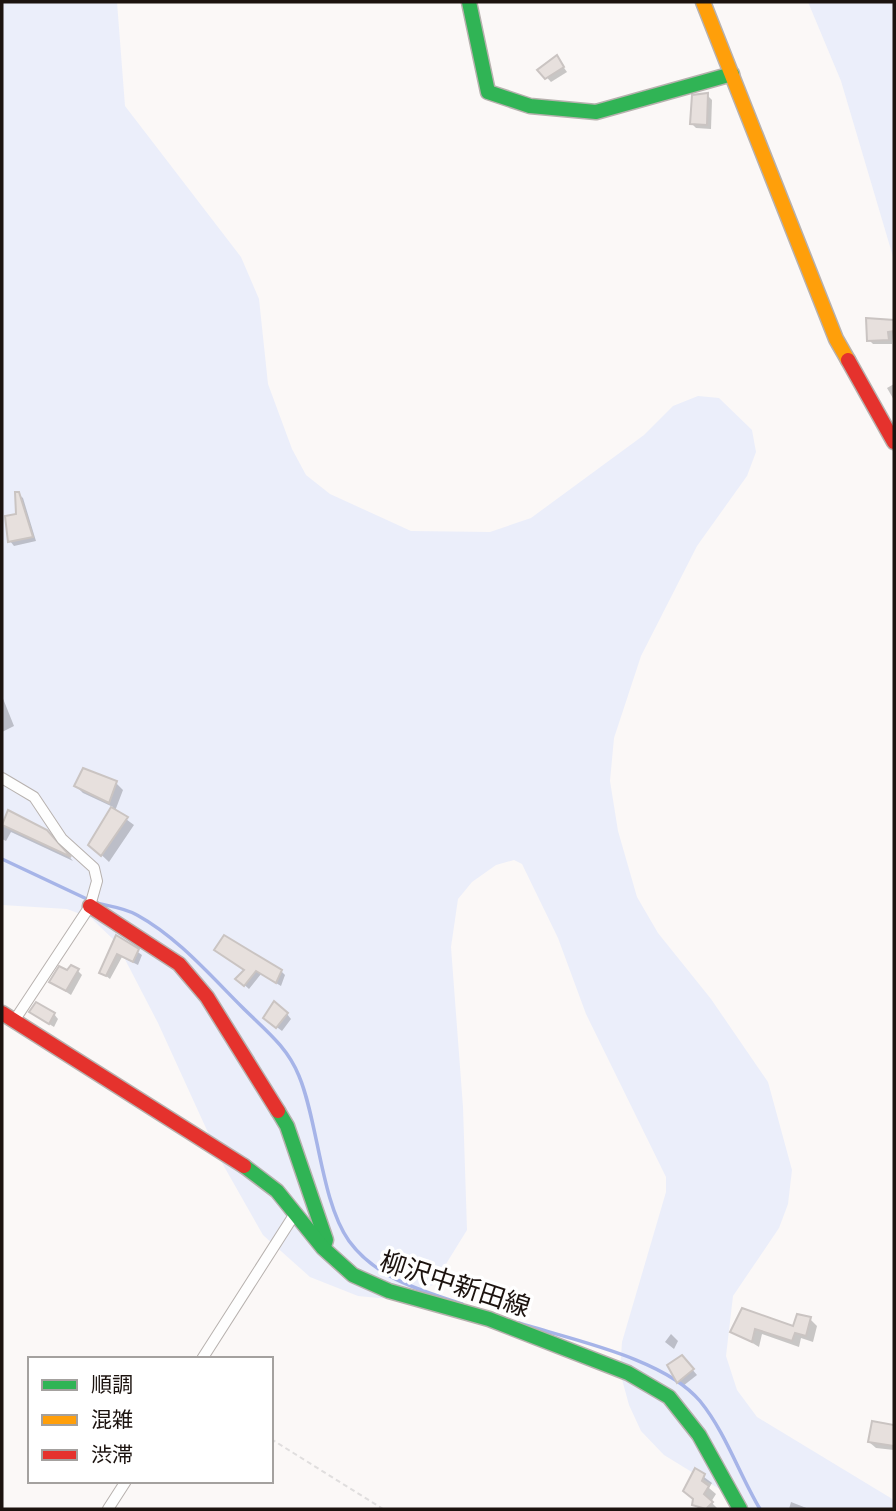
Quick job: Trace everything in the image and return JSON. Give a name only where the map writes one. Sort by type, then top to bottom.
[{"type":"street","points":[[469,2],[488,92],[530,106],[596,112],[732,75]]},
{"type":"street","points":[[703,2],[836,339],[894,442]]},
{"type":"street","points":[[2,778],[34,797],[53,828],[94,868],[96,891],[90,906],[8,1017]]},
{"type":"street","points":[[90,906],[180,964],[207,997],[287,1126],[326,1240],[323,1248]]},
{"type":"street","name":"柳沢中新田線","points":[[8,1017],[232,1156],[277,1191],[323,1248],[353,1275],[389,1292],[489,1318],[628,1373],[669,1396],[699,1435],[740,1509]]},
{"type":"street","points":[[203,1357],[296,1212]]},
{"type":"street","points":[[108,1509],[125,1483]]},
{"type":"path","points":[[273,1440],[383,1509]]},
{"type":"shaded area","points":[[2,2],[117,2],[125,106],[241,257],[259,299],[268,384],[292,449],[306,475],[330,494],[411,531],[490,532],[531,518],[644,435],[673,406],[698,396],[719,398],[752,430],[756,452],[747,476],[697,546],[641,656],[614,738],[610,781],[618,831],[637,897],[658,933],[711,999],[768,1082],[792,1170],[788,1204],[779,1228],[733,1296],[726,1356],[737,1390],[757,1417],[894,1500],[894,1509],[752,1509],[664,1455],[641,1431],[629,1405],[620,1372],[622,1342],[666,1192],[666,1177],[586,1014],[558,938],[522,864],[514,860],[496,865],[472,882],[458,899],[451,947],[463,1107],[467,1230],[433,1285],[400,1300],[358,1296],[310,1277],[263,1235],[221,1161],[158,1023],[116,942],[91,918],[67,909],[2,905]]},
{"type":"shaded area","points":[[808,2],[894,2],[894,260],[841,81]]},
{"type":"building","points":[[557,55],[564,67],[545,79],[537,70]]},
{"type":"building","points":[[708,93],[707,125],[690,124],[692,95]]},
{"type":"building","points":[[866,318],[894,320],[894,331],[888,332],[889,340],[867,341]]},
{"type":"building","points":[[15,492],[19,492],[33,537],[8,542],[5,516],[16,514]]},
{"type":"building","points":[[83,768],[117,781],[109,803],[74,786]]},
{"type":"building","points":[[111,807],[128,817],[101,856],[88,845]]},
{"type":"building","points":[[8,810],[47,830],[71,857],[2,825]]},
{"type":"building","points":[[116,935],[139,949],[133,962],[117,954],[106,976],[99,973]]},
{"type":"building","points":[[224,935],[282,970],[276,983],[256,971],[244,986],[235,979],[244,970],[214,950]]},
{"type":"building","points":[[71,965],[79,969],[66,991],[49,982],[59,966],[67,970]]},
{"type":"building","points":[[274,1001],[288,1013],[276,1028],[263,1018]]},
{"type":"building","points":[[36,1002],[55,1013],[49,1024],[29,1012]]},
{"type":"building","points":[[742,1308],[793,1326],[797,1314],[811,1317],[806,1336],[795,1333],[792,1341],[755,1329],[752,1342],[730,1332]]},
{"type":"building","points":[[682,1355],[694,1369],[677,1383],[667,1365]]},
{"type":"building","points":[[872,1421],[894,1425],[894,1446],[868,1442]]},
{"type":"building","points":[[695,1468],[705,1474],[702,1481],[709,1486],[704,1494],[713,1502],[706,1509],[692,1505],[693,1499],[683,1491]]},
{"type":"waterway","points":[[2,859],[89,900]]},
{"type":"waterway","points":[[96,903],[132,913],[166,934],[267,1031],[288,1056],[305,1094],[332,1205],[349,1241],[360,1254],[400,1281],[462,1304]]},
{"type":"waterway","points":[[519,1323],[616,1352],[664,1373],[684,1386],[709,1413],[760,1509]]},
{"type":"traffic: fast","points":[[469,2],[488,92],[530,106],[596,112],[732,74]]},
{"type":"traffic: fast","points":[[278,1111],[287,1126],[326,1240],[324,1246]]},
{"type":"traffic: fast","points":[[244,1166],[277,1191],[323,1248],[353,1275],[389,1291],[489,1319],[628,1373],[669,1397],[699,1435],[740,1509]]},
{"type":"traffic: slow","points":[[703,2],[836,339],[848,360]]},
{"type":"traffic: jam","points":[[848,360],[894,442]]},
{"type":"traffic: jam","points":[[90,906],[179,964],[207,997],[278,1111]]},
{"type":"traffic: jam","points":[[2,1013],[244,1166]]}]
